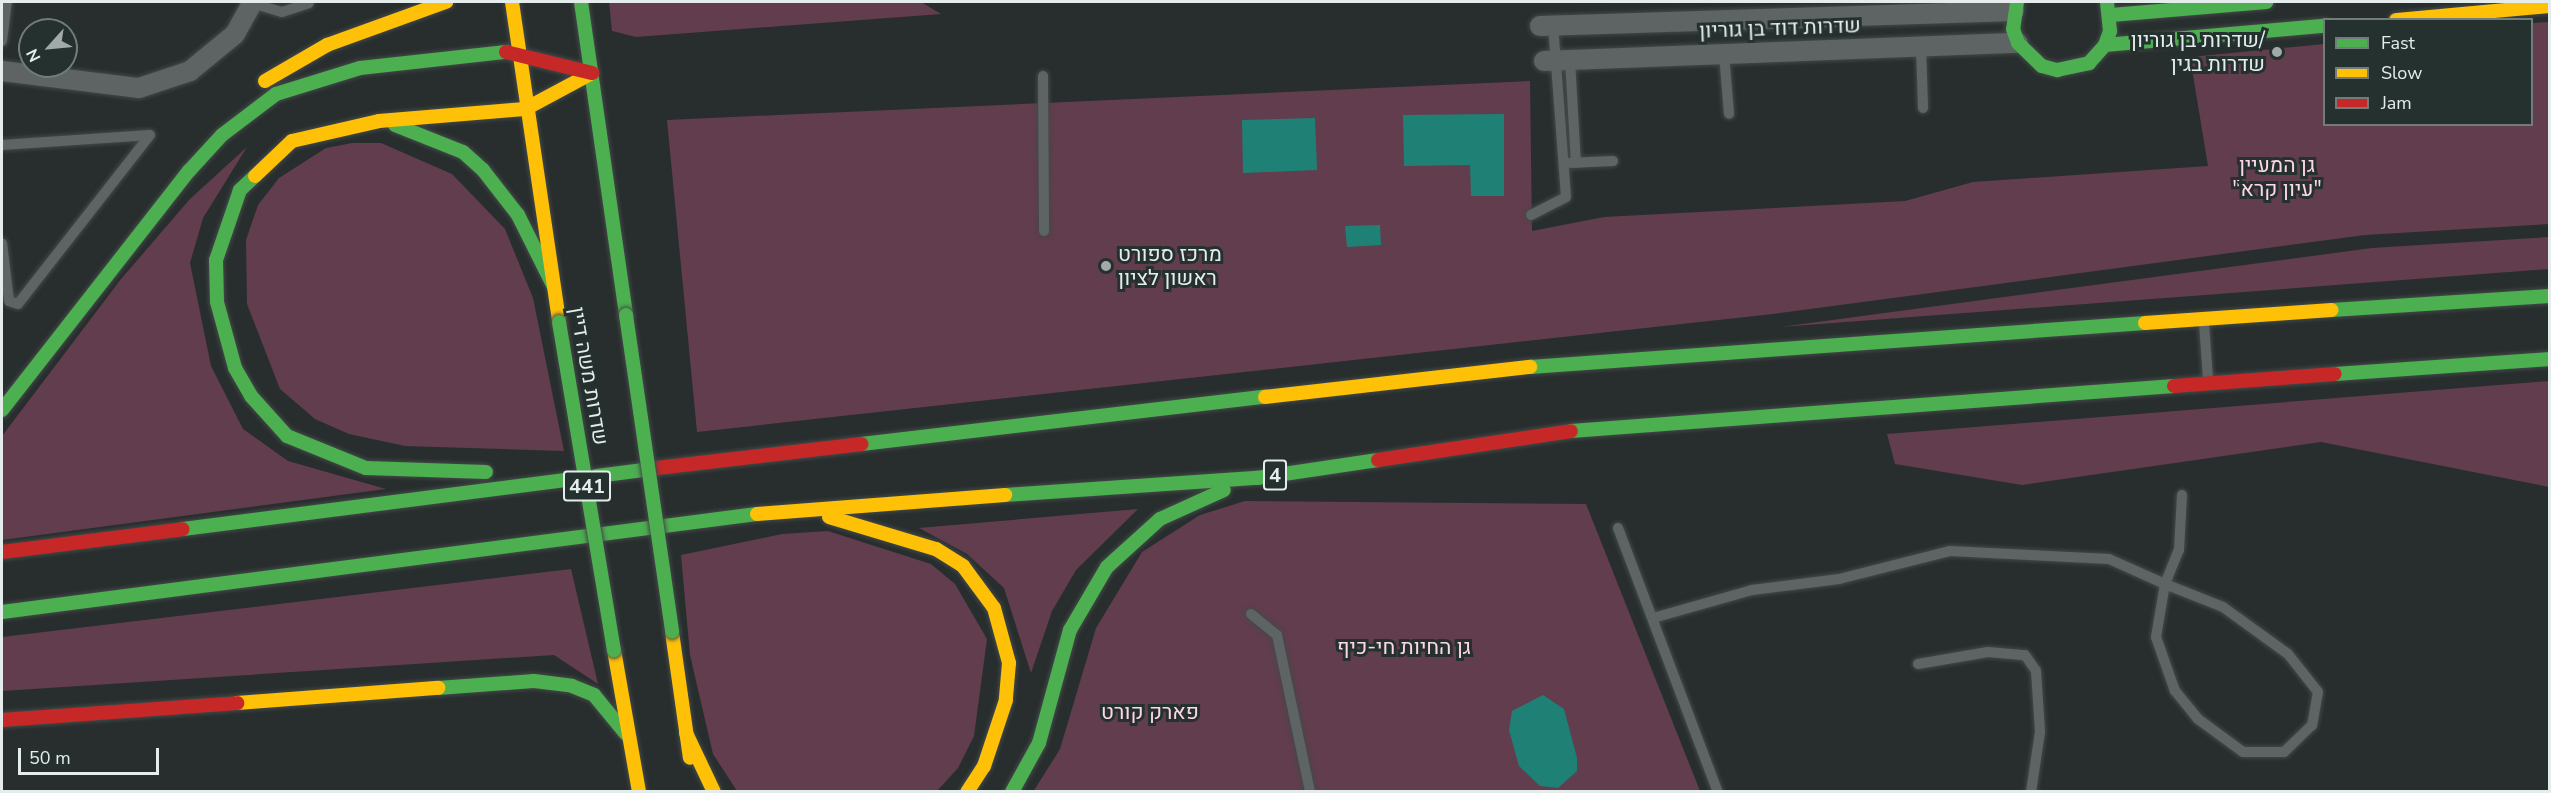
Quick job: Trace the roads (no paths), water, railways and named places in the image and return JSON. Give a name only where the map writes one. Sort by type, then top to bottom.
[{"type":"main road","points":[[2,410],[151,216],[222,135],[241,104],[302,57],[446,2]]},
{"type":"main road","name":"שדרות משה דיין","points":[[512,2],[525,109],[553,285],[626,734],[639,792]]},
{"type":"main road","name":"שדרות משה דיין","points":[[582,2],[696,792]]},
{"type":"main road","points":[[2015,6],[2018,43],[2042,66],[2057,70],[2089,63],[2105,45],[2109,8],[2266,2]]},
{"type":"main road","points":[[2418,18],[2550,6]]},
{"type":"main road","points":[[2105,45],[2323,26]]},
{"type":"main road","points":[[222,135],[276,94],[325,74],[518,51],[592,73]]},
{"type":"main road","points":[[592,73],[525,109],[379,121],[292,141],[246,183],[227,219],[216,260],[223,334],[235,368],[268,418],[309,449],[366,468],[456,474],[695,464]]},
{"type":"main road","points":[[379,121],[438,140],[483,170],[518,215],[553,285]]},
{"type":"main road","points":[[2,552],[695,464],[1605,358],[2550,296]]},
{"type":"main road","name":"4","points":[[2,612],[788,510],[1257,478],[1600,427],[2550,359]]},
{"type":"main road","points":[[1012,792],[1039,743],[1070,630],[1107,567],[1160,519],[1257,478]]},
{"type":"main road","points":[[788,510],[894,533],[936,549],[981,587],[1004,634],[1009,663],[998,734],[967,792]]},
{"type":"main road","points":[[2,720],[534,681],[572,686],[594,695],[626,734]]},
{"type":"main road","points":[[686,733],[714,792]]},
{"type":"street","points":[[2,71],[139,88],[190,71],[235,34],[253,2]]},
{"type":"street","name":"שדרות דוד בן גוריון","points":[[1546,26],[2015,6]]},
{"type":"street","name":"שדרות דוד בן גוריון","points":[[1556,60],[2018,43]]},
{"type":"lane","points":[[2,41],[7,2]]},
{"type":"lane","points":[[253,2],[282,12],[309,3]]},
{"type":"lane","points":[[1546,26],[1556,60],[1576,163]]},
{"type":"lane","points":[[1921,47],[1923,108]]},
{"type":"lane","points":[[1724,54],[1729,114]]},
{"type":"lane","points":[[1532,215],[1566,197],[1556,60]]},
{"type":"lane","points":[[1043,76],[1044,231]]},
{"type":"lane","points":[[2,145],[150,135],[18,304],[9,301],[2,243]]},
{"type":"lane","points":[[1562,164],[1613,161]]},
{"type":"lane","points":[[2203,319],[2208,383]]},
{"type":"lane","points":[[1653,618],[1752,590],[1839,579],[1950,551],[2109,559],[2165,584],[2223,607],[2288,654],[2318,692],[2312,725],[2284,752],[2243,752],[2198,719],[2175,691],[2156,637],[2165,584],[2179,550],[2182,495]]},
{"type":"lane","points":[[1618,528],[1718,792]]},
{"type":"lane","points":[[1251,614],[1277,635],[1310,792]]},
{"type":"lane","points":[[1918,664],[1988,652],[2025,655],[2036,671],[2040,732],[2031,792]]},
{"type":"place","name":"שדרות בן גוריון/ שדרות בגין","points":[[2277,52]]},
{"type":"place","name":"מרכז ספורט ראשון לציון","points":[[1106,266]]},
{"type":"park label","name":"גן המעיין \"עיון קרא\"","points":[[2277,177]]},
{"type":"park label","name":"גן החיות חי-כיף","points":[[1404,647]]},
{"type":"park label","name":"פארק קורט","points":[[1150,712]]}]
